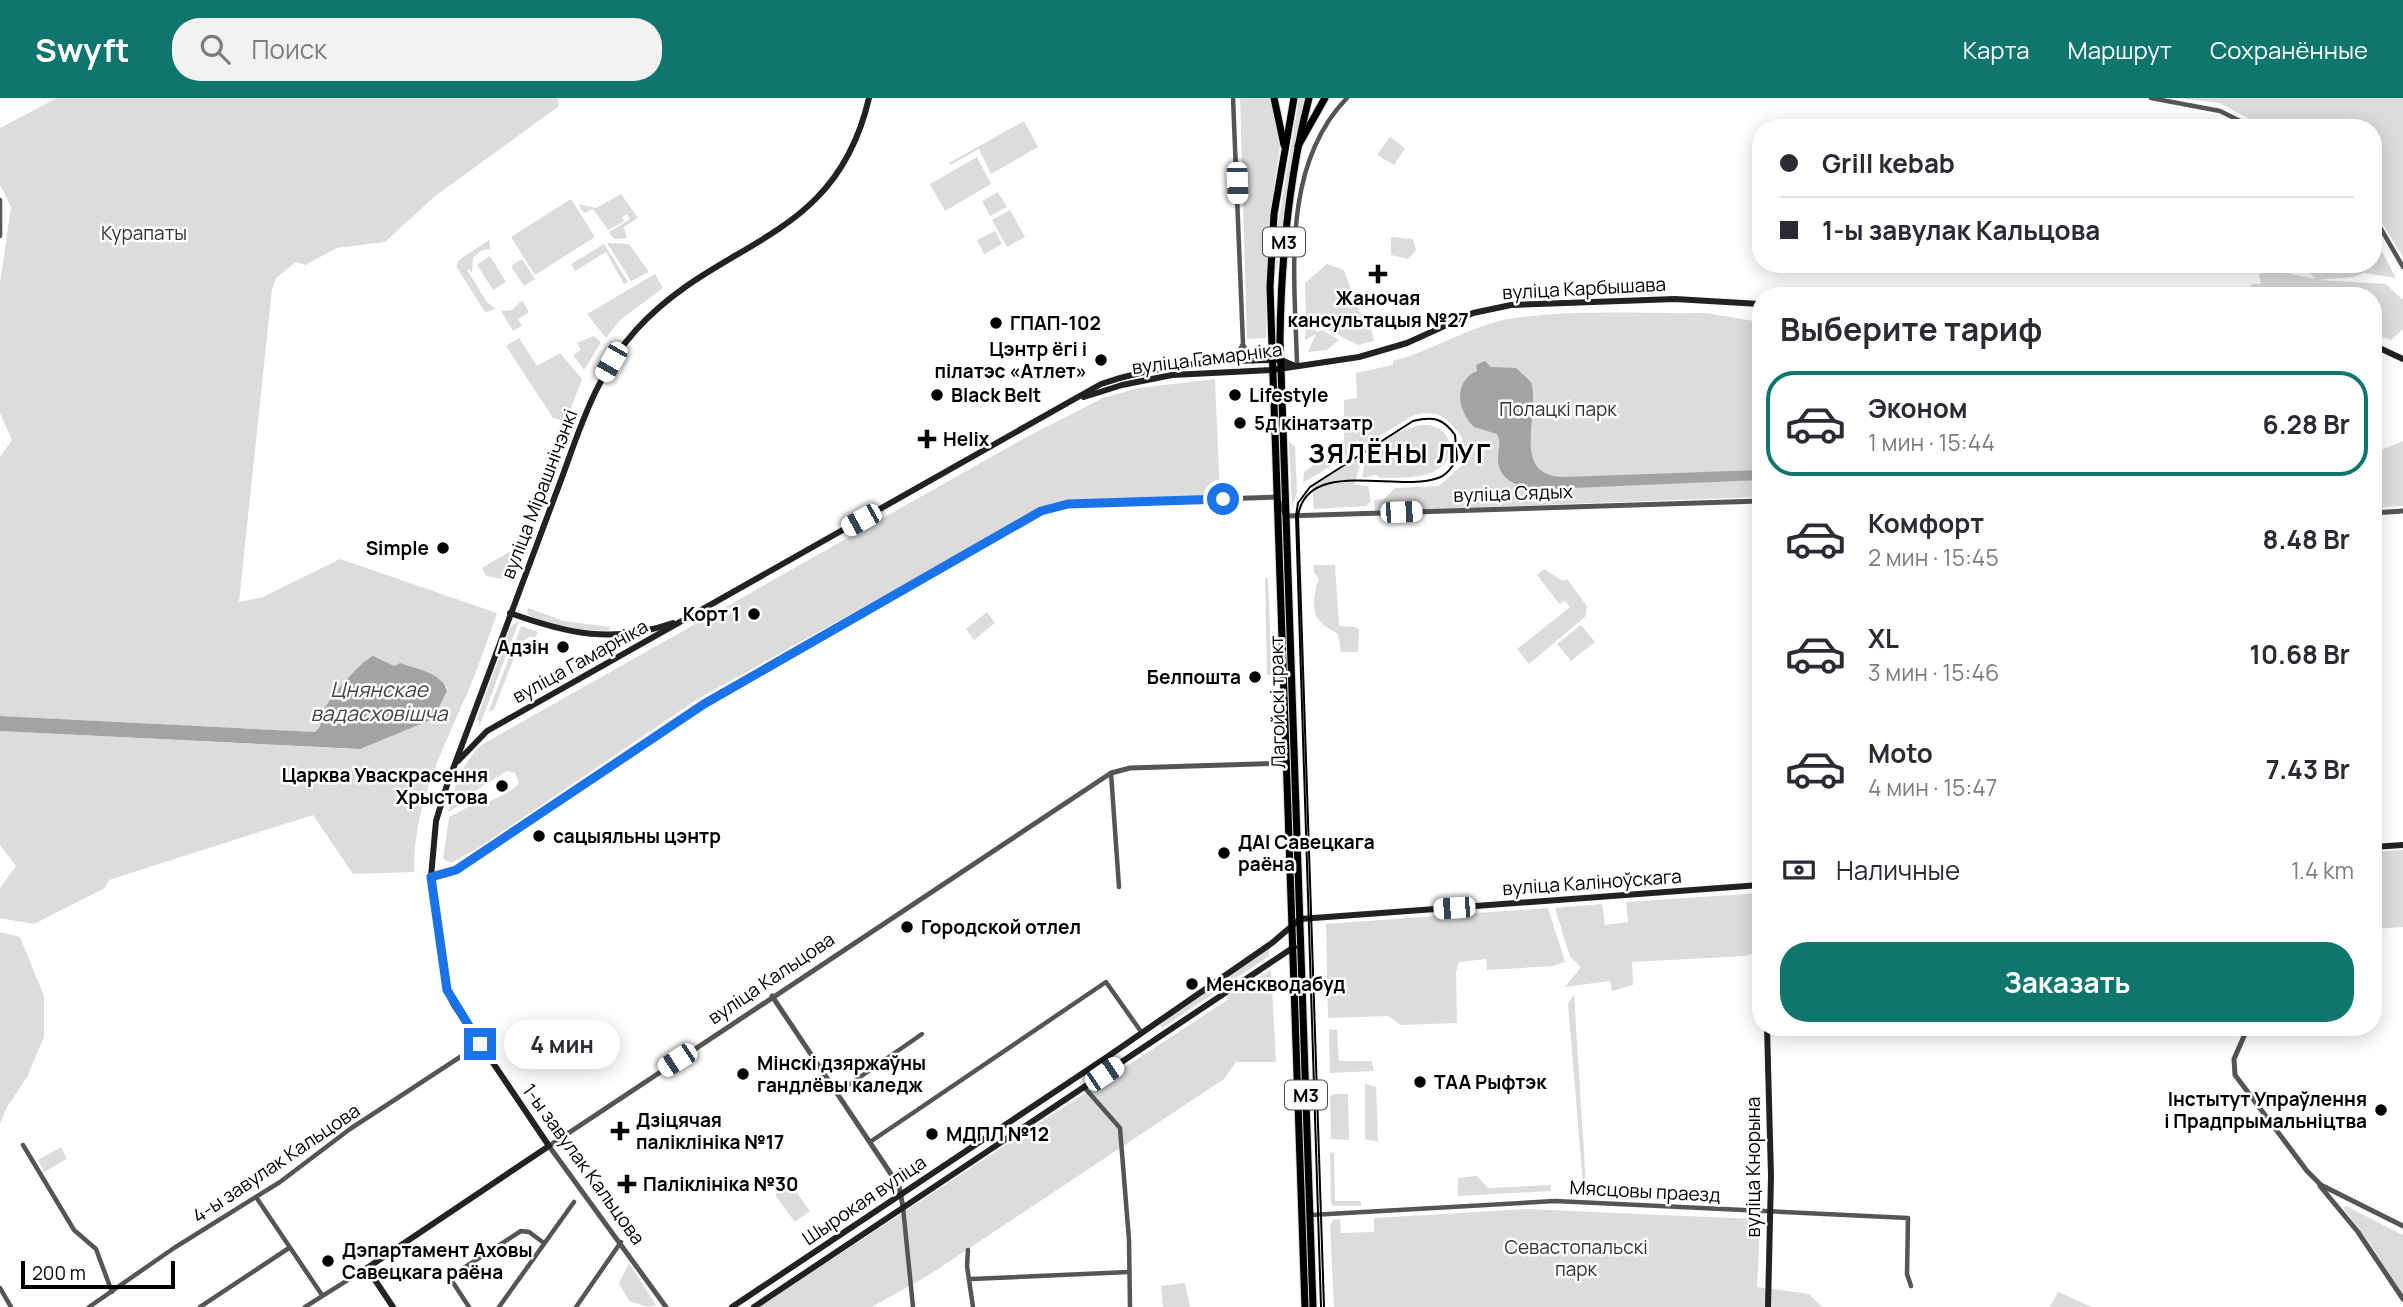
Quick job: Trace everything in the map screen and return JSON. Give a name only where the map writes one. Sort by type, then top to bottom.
[{"type":"main road","name":"вуліца Мірашнічэнкі","points":[[454,1005],[443,972],[431,877],[436,821],[471,716],[593,397],[623,345],[647,319],[674,297],[789,223],[814,203],[851,154],[869,98]]},
{"type":"main road","points":[[1274,98],[1284,145]]},
{"type":"main road","name":"Лагойскі тракт","points":[[1293,98],[1284,145],[1271,256],[1272,370],[1282,660],[1300,919],[1307,1215],[1305,1307]]},
{"type":"main road","name":"Лагойскі тракт","points":[[1309,98],[1298,146],[1283,257],[1281,365],[1292,660],[1289,762],[1290,953],[1312,1307]]},
{"type":"main road","points":[[1298,146],[1325,98]]},
{"type":"main road","name":"вуліца Карбышава","points":[[1295,365],[1359,357],[1391,348],[1473,313],[1511,304],[1667,299],[1752,304]]},
{"type":"main road","points":[[2382,349],[2403,359]]},
{"type":"main road","name":"вуліца Гамарніка","points":[[453,769],[471,744],[487,731],[1069,402],[1115,379],[1192,363],[1272,360],[1281,365],[1295,365]]},
{"type":"main road","points":[[1192,363],[1188,368],[1193,373]]},
{"type":"main road","name":"вуліца Гамарніка","points":[[1069,402],[1122,385],[1193,373],[1272,370],[1281,365]]},
{"type":"main road","name":"вуліца Гамарніка","points":[[510,613],[555,629],[592,635],[635,634],[688,618]]},
{"type":"main road","points":[[1282,660],[1288,664],[1292,660]]},
{"type":"main road","points":[[471,716],[473,730],[478,734],[487,731]]},
{"type":"main road","points":[[2382,846],[2403,845]]},
{"type":"main road","name":"вуліца Каліноўскага","points":[[1300,919],[1752,887]]},
{"type":"main road","name":"Шырокая вуліца","points":[[732,1307],[1142,1033],[1291,929],[1300,919]]},
{"type":"main road","name":"Шырокая вуліца","points":[[754,1307],[1159,1037],[1290,953],[1300,942]]},
{"type":"main road","name":"1-ы завулак Кальцова","points":[[454,1005],[550,1146]]},
{"type":"main road","points":[[1151,1026],[1159,1037]]},
{"type":"main road","name":"вуліца Кнорына","points":[[1766,1036],[1770,1212],[1768,1307]]},
{"type":"main road","name":"вуліца Кальцова","points":[[367,1268],[550,1146]]},
{"type":"main road","points":[[367,1268],[393,1307]]},
{"type":"street","points":[[1232,361],[1240,354],[1243,344],[1233,98]]},
{"type":"street","points":[[1295,365],[1296,249],[1300,195],[1307,161],[1316,137],[1331,114],[1347,98]]},
{"type":"street","points":[[2151,98],[2220,111],[2236,119]]},
{"type":"street","points":[[0,200],[0,236]]},
{"type":"street","points":[[2382,231],[2403,267]]},
{"type":"street","points":[[1243,344],[1252,361]]},
{"type":"street","points":[[431,877],[456,870],[704,704],[1041,511],[1068,504],[1277,498],[1286,492]]},
{"type":"street","points":[[1277,498],[1286,516]]},
{"type":"street","name":"вуліца Сядых","points":[[1286,516],[1752,501]]},
{"type":"street","points":[[2382,512],[2403,511]]},
{"type":"street","name":"вуліца Кальцова","points":[[550,1146],[1111,772],[1130,768],[1289,762]]},
{"type":"street","points":[[1111,772],[1119,887]]},
{"type":"street","points":[[870,1142],[1107,982],[1142,1033]]},
{"type":"street","points":[[772,996],[870,1142],[901,1194],[914,1307]]},
{"type":"street","points":[[837,1093],[922,1034]]},
{"type":"street","points":[[2244,1036],[2234,1059],[2235,1075],[2313,1179],[2337,1205],[2403,1300]]},
{"type":"street","name":"4-ы завулак Кальцова","points":[[89,1307],[480,1044]]},
{"type":"street","points":[[1084,1087],[1120,1128],[1130,1307]]},
{"type":"street","points":[[23,1145],[74,1230],[96,1249],[112,1292]]},
{"type":"street","name":"1-ы завулак Кальцова","points":[[550,1146],[666,1307]]},
{"type":"street","points":[[2313,1179],[2403,1226]]},
{"type":"street","points":[[2337,1205],[2343,1195]]},
{"type":"street","points":[[256,1197],[322,1295]]},
{"type":"street","name":"Мясцовы праезд","points":[[1307,1215],[1546,1201],[1908,1218],[1907,1274],[1911,1286]]},
{"type":"street","points":[[499,1307],[574,1202]]},
{"type":"street","points":[[469,1307],[452,1281],[459,1271],[521,1231],[529,1231],[544,1243]]},
{"type":"street","points":[[576,1307],[621,1242]]},
{"type":"street","points":[[200,1307],[289,1248]]},
{"type":"street","points":[[968,1250],[967,1266],[973,1307]]},
{"type":"street","name":"вуліца Кальцова","points":[[305,1307],[367,1268]]},
{"type":"street","points":[[971,1279],[1129,1272]]},
{"type":"street","points":[[0,1288],[11,1307]]},
{"type":"green space","name":"Курапаты","points":[[57,98],[558,98],[559,106],[434,197],[385,242],[337,248],[305,265],[296,262],[276,278],[272,289],[239,602],[263,597],[340,559],[497,613],[477,670],[431,778],[419,824],[414,872],[353,874],[313,815],[109,880],[105,888],[34,924],[0,918],[0,888],[16,866],[0,845],[0,731],[354,749],[432,719],[447,691],[447,687],[400,663],[395,666],[368,658],[326,707],[320,728],[315,732],[0,716],[0,457],[12,440],[0,413],[0,283],[11,207],[0,185],[0,128]]},
{"type":"green space","points":[[1240,98],[1270,98],[1280,146],[1268,230],[1266,338],[1247,339]]},
{"type":"green space","points":[[1299,98],[1304,98],[1290,168],[1276,277],[1278,224]]},
{"type":"green space","points":[[2178,98],[2403,98],[2403,257],[2382,223],[2382,119],[2249,119],[2219,103]]},
{"type":"green space","points":[[1024,121],[1038,147],[991,174],[979,149],[950,165],[949,163]]},
{"type":"green space","points":[[1390,137],[1405,148],[1394,165],[1377,155]]},
{"type":"green space","points":[[977,157],[991,184],[945,211],[930,184]]},
{"type":"green space","points":[[998,192],[1007,207],[990,216],[982,201]]},
{"type":"green space","points":[[621,194],[638,218],[624,227],[627,238],[614,239],[609,232],[630,219],[627,214],[622,217],[624,221],[608,230],[593,209],[584,213],[578,204],[596,208]]},
{"type":"green space","points":[[571,199],[595,237],[535,275],[511,237]]},
{"type":"green space","points":[[1010,210],[1025,237],[1007,247],[992,220]]},
{"type":"green space","points":[[995,231],[1002,244],[984,254],[977,240]]},
{"type":"green space","points":[[1391,237],[1413,239],[1416,250],[1408,259],[1391,255]]},
{"type":"green space","points":[[489,240],[490,249],[480,251],[473,258],[472,273],[467,270],[487,302],[496,309],[485,312],[456,266],[459,260]]},
{"type":"green space","points":[[607,243],[629,244],[649,272],[631,281]]},
{"type":"green space","points":[[604,244],[628,282],[624,284],[606,252],[575,271],[571,264]]},
{"type":"green space","points":[[2382,252],[2396,278],[2364,273],[2382,273]]},
{"type":"green space","points":[[490,256],[506,282],[493,290],[477,265]]},
{"type":"green space","points":[[522,259],[535,279],[524,286],[511,266]]},
{"type":"green space","points":[[1327,264],[1344,270],[1359,311],[1370,323],[1374,341],[1358,345],[1306,318],[1305,283]]},
{"type":"green space","points":[[2262,273],[2287,273],[2315,279],[2310,273],[2364,273],[2353,277],[2318,280],[2386,284],[2403,300],[2403,329],[2391,340],[2382,336],[2382,287],[2250,287],[2252,284],[2261,284],[2259,274]]},
{"type":"green space","points":[[655,274],[663,288],[620,320],[606,338],[587,314]]},
{"type":"green space","points":[[522,300],[529,312],[518,319],[522,326],[513,331],[501,311],[512,310]]},
{"type":"green space","name":"Полацкі парк","points":[[1705,313],[1752,321],[1752,497],[1375,511],[1374,500],[1384,499],[1395,488],[1439,486],[1461,466],[1462,437],[1447,420],[1430,413],[1414,415],[1303,483],[1304,472],[1344,444],[1344,400],[1357,398],[1356,373],[1393,365],[1393,361],[1499,321],[1538,315]]},
{"type":"green space","points":[[1306,323],[1317,332],[1322,330],[1339,340],[1327,350],[1308,352],[1316,334],[1305,340]]},
{"type":"green space","points":[[594,336],[601,342],[584,370],[573,355],[581,350],[577,343]]},
{"type":"green space","points":[[519,338],[537,366],[560,353],[582,379],[566,421],[553,418],[506,346]]},
{"type":"green space","points":[[1215,379],[1220,496],[1067,500],[1034,512],[696,700],[478,848],[451,863],[443,859],[449,817],[472,805],[497,798],[519,783],[515,773],[507,771],[470,794],[469,800],[448,812],[456,784],[465,766],[483,744],[1021,440],[1103,398],[1139,388]]},
{"type":"green space","points":[[1420,425],[1437,427],[1445,433],[1451,449],[1441,467],[1413,477],[1381,478],[1375,475],[1362,478],[1369,455],[1380,441]]},
{"type":"green space","points":[[2403,441],[2403,506],[2382,507],[2382,449]]},
{"type":"green space","points":[[1289,442],[1295,446],[1297,492],[1292,508]]},
{"type":"green space","points":[[1364,453],[1354,485],[1368,486],[1371,501],[1366,506],[1314,509],[1312,486]]},
{"type":"green space","points":[[509,552],[513,554],[502,579],[486,576],[482,568]]},
{"type":"green space","points":[[1314,565],[1335,565],[1339,626],[1356,627],[1359,630],[1358,652],[1341,652],[1338,634],[1316,616],[1314,600],[1319,580],[1314,572]]},
{"type":"green space","points":[[1544,569],[1563,581],[1567,579],[1587,606],[1586,616],[1529,664],[1517,649],[1570,607],[1565,601],[1559,604],[1537,575]]},
{"type":"green space","points":[[1265,578],[1268,578],[1272,675],[1267,675]]},
{"type":"green space","points":[[528,608],[564,621],[610,627],[609,631],[544,623],[527,613]]},
{"type":"green space","points":[[987,612],[995,623],[974,640],[966,629]]},
{"type":"green space","points":[[519,621],[480,725],[477,718],[511,626]]},
{"type":"green space","points":[[1581,625],[1595,642],[1571,661],[1557,644]]},
{"type":"green space","points":[[521,626],[538,632],[535,638],[530,636],[519,645],[494,709],[488,713]]},
{"type":"green space","points":[[2403,850],[2403,927],[2382,928],[2382,851]]},
{"type":"green space","points":[[1752,894],[1752,954],[1632,962],[1633,985],[1612,991],[1610,981],[1565,987],[1581,967],[1570,957],[1555,908],[1602,904],[1605,925],[1628,922],[1626,902]]},
{"type":"green space","points":[[1548,908],[1565,962],[1553,966],[1487,970],[1486,959],[1459,962],[1456,972],[1457,1023],[1401,1025],[1388,1016],[1328,1018],[1326,924]]},
{"type":"green space","points":[[0,932],[20,937],[44,996],[44,1037],[27,1077],[7,1107],[0,1124]]},
{"type":"green space","points":[[1269,949],[1269,956],[1162,1028],[1159,1023]]},
{"type":"green space","points":[[1271,970],[1276,1062],[1236,1062],[1224,1079],[929,1275],[872,1307],[759,1307],[1229,999],[1225,997]]},
{"type":"green space","points":[[1574,994],[1586,1185],[1583,1184],[1568,1004]]},
{"type":"green space","points":[[1329,1029],[1337,1030],[1339,1061],[1372,1061],[1374,1071],[1330,1073]]},
{"type":"green space","points":[[1365,1084],[1376,1087],[1378,1142],[1365,1139]]},
{"type":"green space","points":[[1348,1094],[1349,1140],[1331,1139],[1330,1096]]},
{"type":"green space","points":[[61,1147],[67,1159],[44,1172],[38,1160]]},
{"type":"green space","points":[[1334,1152],[1335,1201],[1361,1201],[1361,1206],[1331,1204],[1330,1153]]},
{"type":"green space","points":[[1477,1176],[1488,1188],[1551,1185],[1551,1191],[1458,1196],[1458,1178]]},
{"type":"green space","points":[[790,1183],[810,1211],[795,1222],[775,1195]]},
{"type":"green space","points":[[2346,1206],[2403,1235],[2403,1295],[2369,1242],[2343,1208]]},
{"type":"green space","name":"Севастопальскі парк","points":[[1527,1209],[1754,1219],[1760,1229],[1757,1287],[1809,1294],[1822,1307],[1334,1307],[1330,1226],[1333,1220],[1340,1219],[1341,1233],[1374,1232],[1374,1218]]},
{"type":"green space","points":[[629,1263],[656,1305],[648,1307],[629,1301],[619,1283]]},
{"type":"green space","points":[[1185,1283],[1190,1307],[1163,1307],[1161,1286]]},
{"type":"green space","points":[[2058,1292],[2092,1307],[2050,1307]]},
{"type":"water","points":[[1485,361],[1491,367],[1516,368],[1531,382],[1532,455],[1537,466],[1547,474],[1564,477],[1752,470],[1752,480],[1549,489],[1517,484],[1510,481],[1500,470],[1497,434],[1474,427],[1461,405],[1461,389],[1469,376],[1477,371],[1476,365]]},
{"type":"water","name":"Цнянскае вадасховішча","points":[[373,656],[394,666],[400,663],[428,672],[440,680],[447,691],[436,713],[428,721],[360,749],[0,731],[0,716],[315,732],[331,698],[354,672]]},
{"type":"tram line","points":[[1321,1307],[1296,516],[1298,503],[1310,487],[1413,421],[1432,419],[1442,422],[1455,435],[1457,459],[1444,475],[1421,482],[1356,480],[1318,487],[1305,498],[1298,516],[1324,1307]]},
{"type":"place","name":"Жаночая кансультацыя №27","points":[[1378,274]]},
{"type":"place","name":"ГПАП-102","points":[[996,323]]},
{"type":"place","name":"Цэнтр ёгі і пілатэс «Атлет»","points":[[1101,360]]},
{"type":"place","name":"Black Belt","points":[[937,395]]},
{"type":"place","name":"Lifestyle","points":[[1235,395]]},
{"type":"place","name":"5д кінатэатр","points":[[1240,423]]},
{"type":"place","name":"Helix","points":[[927,439]]},
{"type":"place","name":"Simple","points":[[443,548]]},
{"type":"place","name":"Корт 1","points":[[754,614]]},
{"type":"place","name":"Адзін","points":[[563,647]]},
{"type":"place","name":"Белпошта","points":[[1255,677]]},
{"type":"place","name":"Царква Уваскрасення Хрыстова","points":[[502,786]]},
{"type":"place","name":"сацыяльны цэнтр","points":[[539,836]]},
{"type":"place","name":"ДАІ Савецкага раёна","points":[[1224,853]]},
{"type":"place","name":"Городской отлел","points":[[907,927]]},
{"type":"place","name":"Менскводабуд","points":[[1192,984]]},
{"type":"place","name":"Мінскі дзяржаўны гандлёвы каледж","points":[[743,1074]]},
{"type":"place","name":"ТАА Рыфтэк","points":[[1420,1082]]},
{"type":"place","name":"Інстытут Упраўлення і Прадпрымальніцтва","points":[[2381,1110]]},
{"type":"place","name":"Дзіцячая паліклініка №17","points":[[620,1131]]},
{"type":"place","name":"МДПЛ №12","points":[[932,1134]]},
{"type":"place","name":"Паліклініка №30","points":[[627,1184]]},
{"type":"place","name":"Дэпартамент Аховы Савецкага раёна","points":[[328,1261]]},
{"type":"district","name":"ЗЯЛЁНЫ ЛУГ","points":[[1400,453]]},
{"type":"route","points":[[480,1044],[447,990],[431,877],[443,876],[456,870],[704,704],[1041,511],[1068,504],[1223,499]]}]
